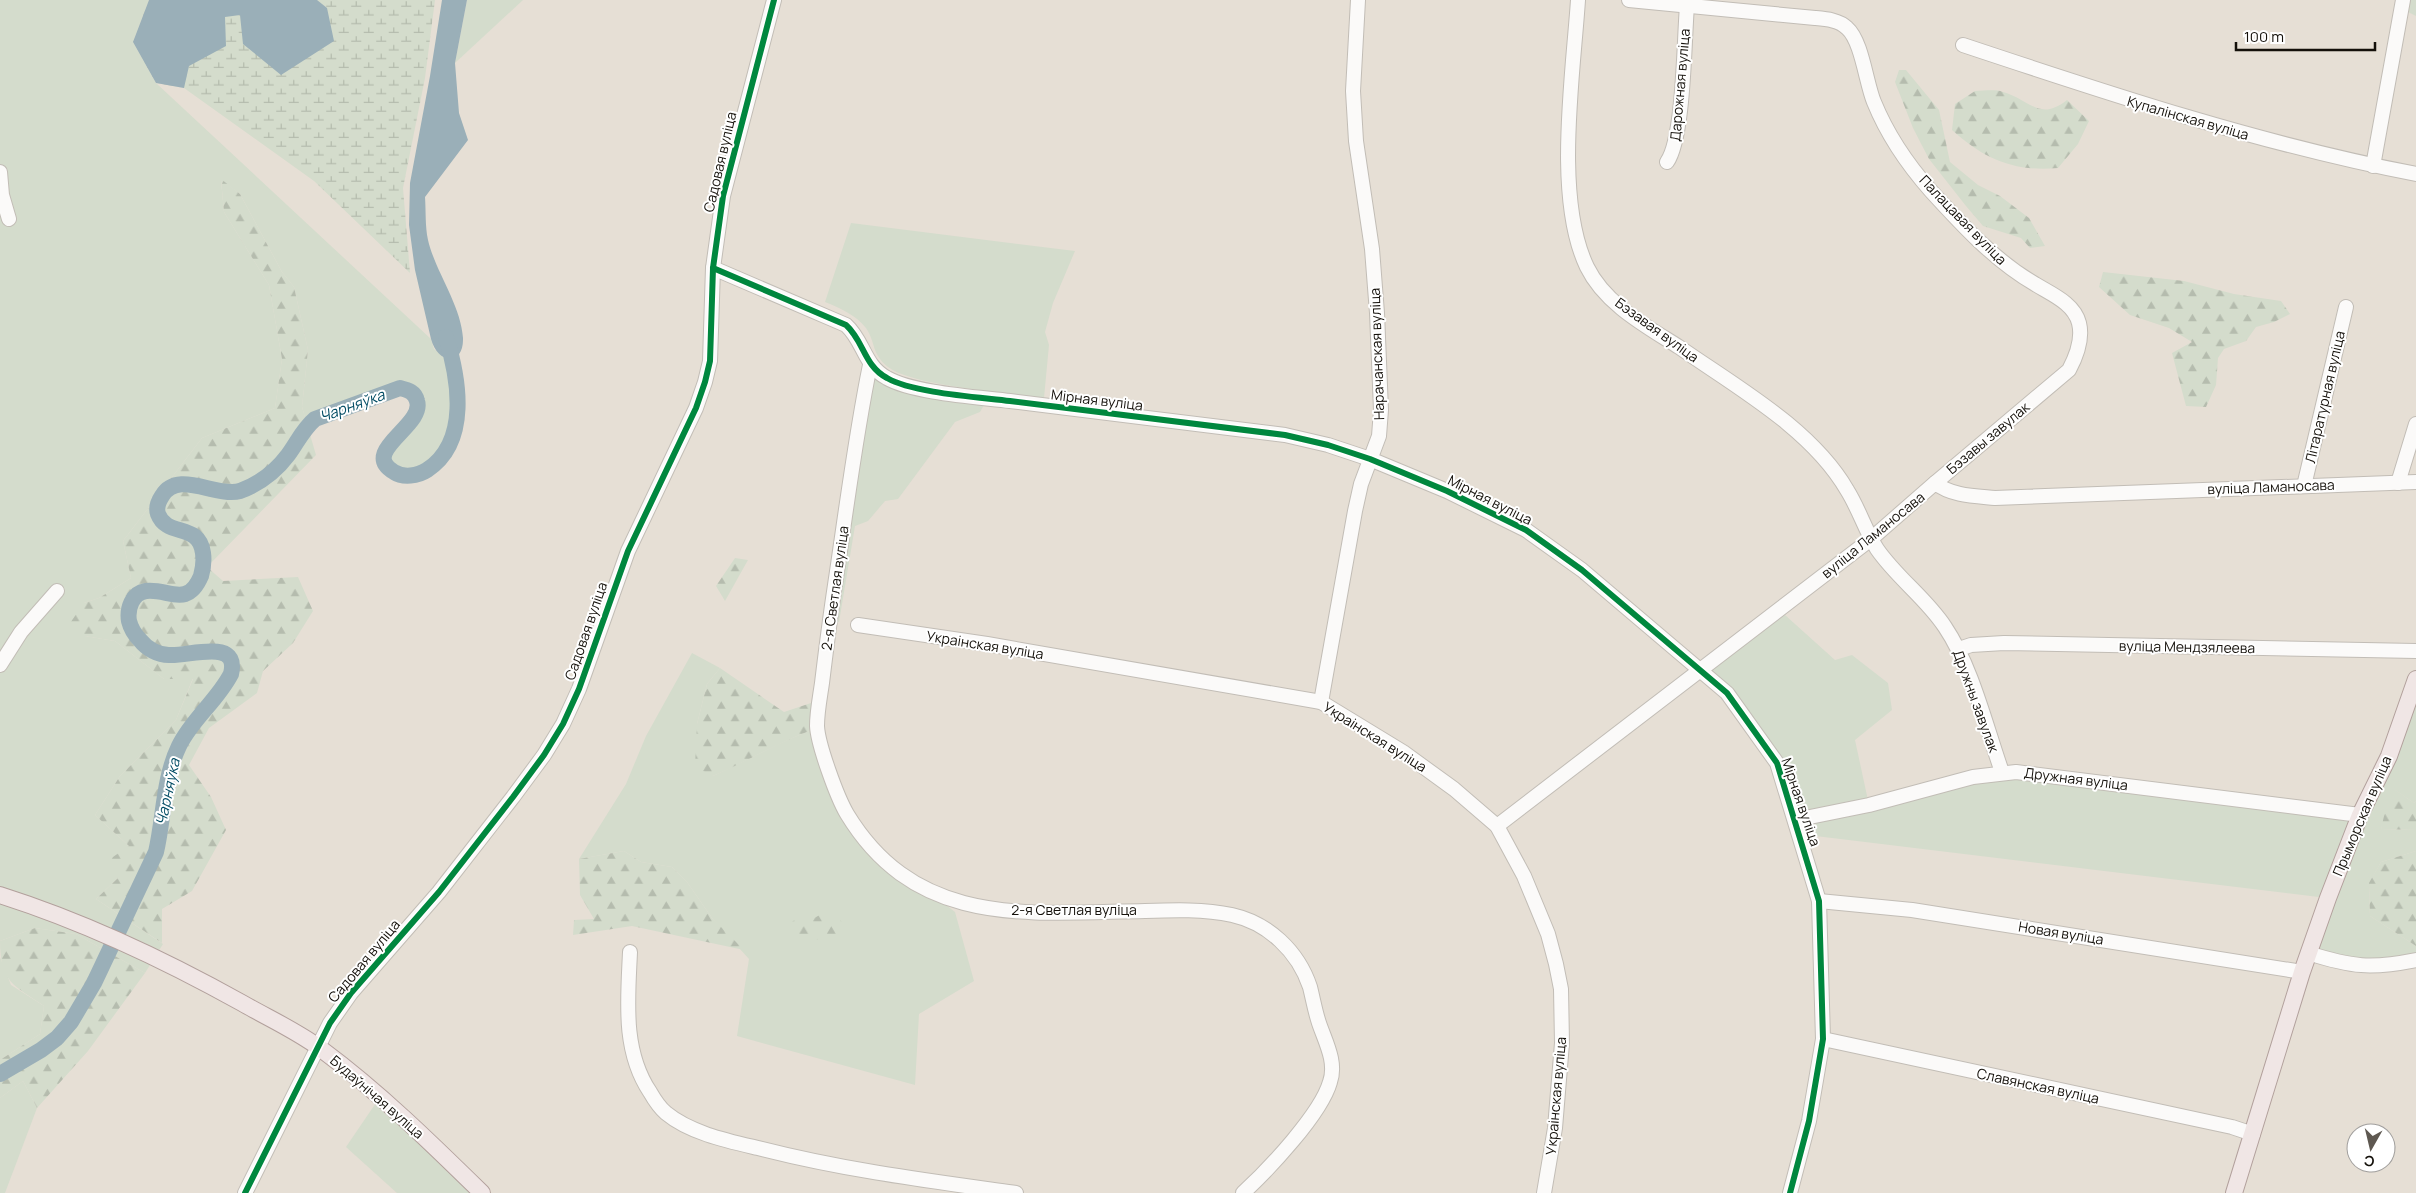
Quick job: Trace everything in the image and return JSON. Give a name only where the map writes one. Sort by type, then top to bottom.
[{"type":"main road","name":"Прыморская вуліца","points":[[2234,1193],[2308,953],[2360,815],[2389,756],[2416,679]]},
{"type":"main road","name":"Будаўнічая вуліца","points":[[0,896],[68,919],[195,977],[319,1048],[380,1097],[482,1193]]},
{"type":"street","name":"Садовая вуліца","points":[[245,1193],[330,1023],[351,993],[439,892],[508,805],[544,755],[563,724],[579,689],[628,551],[696,408],[705,382],[710,361],[713,268],[723,196],[774,0]]},
{"type":"street","name":"Нарачанская вуліца","points":[[1321,702],[1357,502],[1361,484],[1379,436],[1381,410],[1374,267],[1356,140],[1353,90],[1358,0]]},
{"type":"street","name":"Бэзавая вуліца","points":[[1578,0],[1569,124],[1570,182],[1575,232],[1588,269],[1598,284],[1629,314],[1750,395],[1806,440],[1836,472],[1847,488],[1871,539]]},
{"type":"street","points":[[1629,0],[1687,6]]},
{"type":"street","points":[[2373,166],[2403,0]]},
{"type":"street","name":"Палацавая вуліца","points":[[1687,6],[1828,20],[1847,28],[1856,42],[1874,102],[1898,146],[1920,178],[2001,261],[2063,302],[2073,312],[2079,323],[2080,335],[2075,360],[2069,370],[2042,394]]},
{"type":"street","name":"Дарожная вуліца","points":[[1667,162],[1672,154],[1677,132],[1687,6]]},
{"type":"street","name":"Купалінская вуліца","points":[[1963,45],[2167,112],[2290,147],[2416,174]]},
{"type":"street","points":[[0,172],[2,195],[9,219]]},
{"type":"street","name":"Мірная вуліца","points":[[713,268],[846,325],[857,338],[870,365],[888,379],[925,389],[1285,435],[1328,445],[1370,459],[1447,491],[1526,530],[1582,570],[1727,693],[1778,763],[1820,901],[1823,1039],[1809,1121],[1791,1193]]},
{"type":"street","name":"Літаратурная вуліца","points":[[2304,486],[2346,307]]},
{"type":"street","name":"2-я Светлая вуліца","points":[[870,365],[829,620],[817,728],[829,770],[845,811],[866,842],[896,872],[931,893],[971,905],[1034,913],[1187,910],[1232,915],[1275,934],[1294,955],[1309,984],[1332,1060],[1332,1074],[1323,1098],[1299,1132],[1265,1172],[1243,1193]]},
{"type":"street","name":"Бэзавы завулак","points":[[1935,483],[2042,394]]},
{"type":"street","points":[[2398,482],[2416,424]]},
{"type":"street","name":"вуліца Ламаносава","points":[[1496,826],[1871,539],[1935,483],[1941,488],[1962,495],[1995,498],[2416,482]]},
{"type":"street","name":"Дружны завулак","points":[[1871,539],[1889,564],[1944,625],[1959,649],[2002,772]]},
{"type":"street","points":[[0,665],[21,632],[57,591]]},
{"type":"street","name":"Украінская вуліца","points":[[858,625],[997,646],[1321,702],[1403,752],[1454,788],[1496,826],[1524,876],[1545,926],[1556,964],[1560,989],[1560,1071],[1555,1128],[1544,1193]]},
{"type":"street","name":"вуліца Мендзялеева","points":[[1959,649],[1971,645],[2004,643],[2416,651]]},
{"type":"street","name":"Дружная вуліца","points":[[1795,820],[1869,805],[1973,777],[2002,772],[2042,774],[2360,815]]},
{"type":"street","name":"Новая вуліца","points":[[1820,901],[1912,910],[2302,972]]},
{"type":"street","points":[[630,952],[629,1041],[648,1091],[665,1113],[685,1124],[722,1139],[771,1152],[850,1169],[1016,1193]]},
{"type":"street","points":[[2308,953],[2338,962],[2376,967],[2416,960]]},
{"type":"street","name":"Славянская вуліца","points":[[1823,1039],[2232,1127],[2252,1134]]},
{"type":"green space","points":[[0,0],[149,0],[133,42],[156,83],[431,339],[434,349],[446,359],[453,358],[456,373],[457,419],[448,447],[428,469],[412,476],[395,473],[386,465],[384,457],[394,439],[411,421],[417,411],[417,398],[407,390],[390,391],[367,402],[327,414],[307,425],[302,407],[308,350],[294,287],[282,272],[240,194],[221,180],[224,212],[269,285],[282,359],[275,408],[202,438],[123,541],[131,578],[99,598],[84,603],[85,636],[115,641],[164,679],[193,678],[176,720],[120,776],[95,815],[129,846],[118,878],[96,899],[163,944],[145,973],[76,934],[35,928],[0,941]]},
{"type":"green space","points":[[149,0],[435,0],[425,78],[403,188],[410,273],[314,181],[184,88],[156,83],[133,42]]},
{"type":"green space","points":[[467,0],[523,0],[455,63]]},
{"type":"green space","points":[[2410,0],[2416,0],[2416,16],[2408,12]]},
{"type":"green space","points":[[1899,70],[1906,70],[1939,110],[1950,162],[1978,185],[2000,196],[2029,218],[2045,246],[2030,248],[2021,238],[1983,226],[1966,206],[1929,159],[1913,128],[1895,82]]},
{"type":"green space","points":[[1975,91],[2000,91],[2042,109],[2049,109],[2067,100],[2089,121],[2078,144],[2058,168],[2027,168],[2014,165],[1988,156],[1952,130],[1955,104]]},
{"type":"green space","points":[[221,179],[240,194],[282,272],[294,287],[308,350],[302,407],[316,455],[207,567],[223,581],[298,577],[313,611],[293,643],[263,671],[257,693],[209,728],[189,765],[211,797],[226,830],[192,891],[162,909],[162,943],[96,899],[118,878],[110,859],[129,846],[95,815],[120,776],[176,720],[193,679],[164,679],[115,641],[85,636],[68,626],[84,603],[99,598],[131,578],[123,541],[202,438],[275,408],[282,359],[269,285],[224,212]]},
{"type":"green space","points":[[851,223],[1075,251],[1053,303],[1045,332],[1049,345],[1044,398],[939,384],[900,374],[888,367],[876,352],[869,333],[862,323],[847,312],[825,302]]},
{"type":"green space","points":[[2103,272],[2184,281],[2234,294],[2281,301],[2290,314],[2274,322],[2256,327],[2246,341],[2224,349],[2218,358],[2216,385],[2206,407],[2186,406],[2172,353],[2192,342],[2169,328],[2130,315],[2099,287]]},
{"type":"green space","points":[[870,365],[880,374],[988,398],[980,412],[955,422],[898,499],[885,501],[868,521],[855,526],[839,622],[829,620]]},
{"type":"green space","points":[[735,558],[748,560],[725,601],[716,586]]},
{"type":"green space","points":[[1785,615],[1835,660],[1852,655],[1888,683],[1892,710],[1855,740],[1869,805],[1987,774],[2360,815],[2416,676],[2416,801],[2414,803],[2395,790],[2381,829],[2416,830],[2416,851],[2381,862],[2369,884],[2370,916],[2416,946],[2416,960],[2395,964],[2308,953],[2327,898],[1799,834],[1777,763],[1700,671]]},
{"type":"green space","points":[[692,653],[720,668],[707,684],[697,724],[713,776],[817,728],[829,770],[866,842],[955,912],[974,981],[919,1014],[915,1085],[737,1036],[749,959],[712,918],[687,882],[672,867],[641,862],[624,851],[579,859],[626,784],[646,736]]},
{"type":"green space","points":[[720,668],[784,712],[811,703],[817,728],[713,776],[695,767],[697,724],[707,684]]},
{"type":"green space","points":[[2394,789],[2414,803],[2416,801],[2416,830],[2381,829],[2387,803]]},
{"type":"green space","points":[[624,851],[641,862],[672,867],[687,882],[712,918],[744,950],[632,926],[573,935],[574,920],[594,919],[580,895],[579,859]]},
{"type":"green space","points":[[2416,851],[2416,946],[2370,916],[2369,883],[2381,862]]},
{"type":"green space","points":[[825,912],[837,913],[844,927],[839,936],[812,940],[789,931],[789,924],[796,919],[809,921]]},
{"type":"green space","points":[[35,928],[76,934],[145,973],[88,1051],[37,1108],[23,1081],[0,1098],[0,1060],[40,1034],[44,1006],[17,987],[6,974],[1,955],[0,941]]},
{"type":"green space","points":[[0,957],[11,985],[44,1006],[40,1034],[0,1060]]},
{"type":"green space","points":[[23,1081],[37,1108],[5,1193],[0,1193],[0,1098]]},
{"type":"green space","points":[[380,1097],[482,1193],[397,1193],[346,1147]]},
{"type":"water","points":[[149,0],[317,0],[327,8],[334,41],[281,75],[243,44],[240,15],[225,17],[226,46],[189,66],[184,88],[156,83],[133,42]]},
{"type":"water","points":[[442,0],[467,0],[455,63],[459,113],[468,140],[425,197],[426,224],[431,252],[458,313],[463,338],[459,354],[450,359],[439,354],[434,348],[431,339],[415,270],[409,225],[410,183]]},
{"type":"waterway","name":"Чарняўка","points":[[0,1074],[41,1050],[57,1038],[71,1022],[94,983],[156,852],[167,785],[179,746],[184,736],[219,693],[231,674],[232,663],[228,656],[220,652],[210,651],[177,655],[161,654],[146,646],[136,636],[131,627],[129,612],[132,602],[137,595],[146,591],[176,595],[190,592],[196,586],[202,573],[203,556],[200,543],[196,537],[168,526],[162,521],[157,509],[162,496],[169,488],[187,484],[230,492],[247,488],[260,481],[278,466],[315,419],[400,388],[415,395],[417,410],[412,420],[388,447],[384,456],[385,464],[394,472],[402,475],[410,476],[427,470],[441,458],[450,443],[458,409],[455,372],[446,337]]},
{"type":"cycle path","points":[[245,1193],[330,1023],[351,993],[439,892],[513,797],[544,755],[563,724],[579,689],[628,551],[696,408],[705,382],[710,361],[713,268],[723,196],[774,0]]},
{"type":"cycle path","points":[[713,268],[846,325],[857,338],[873,367],[879,373],[898,383],[946,394],[1285,435],[1328,445],[1370,459],[1447,491],[1526,530],[1582,570],[1727,693],[1777,763],[1819,901],[1823,1039],[1809,1121],[1790,1193]]}]
